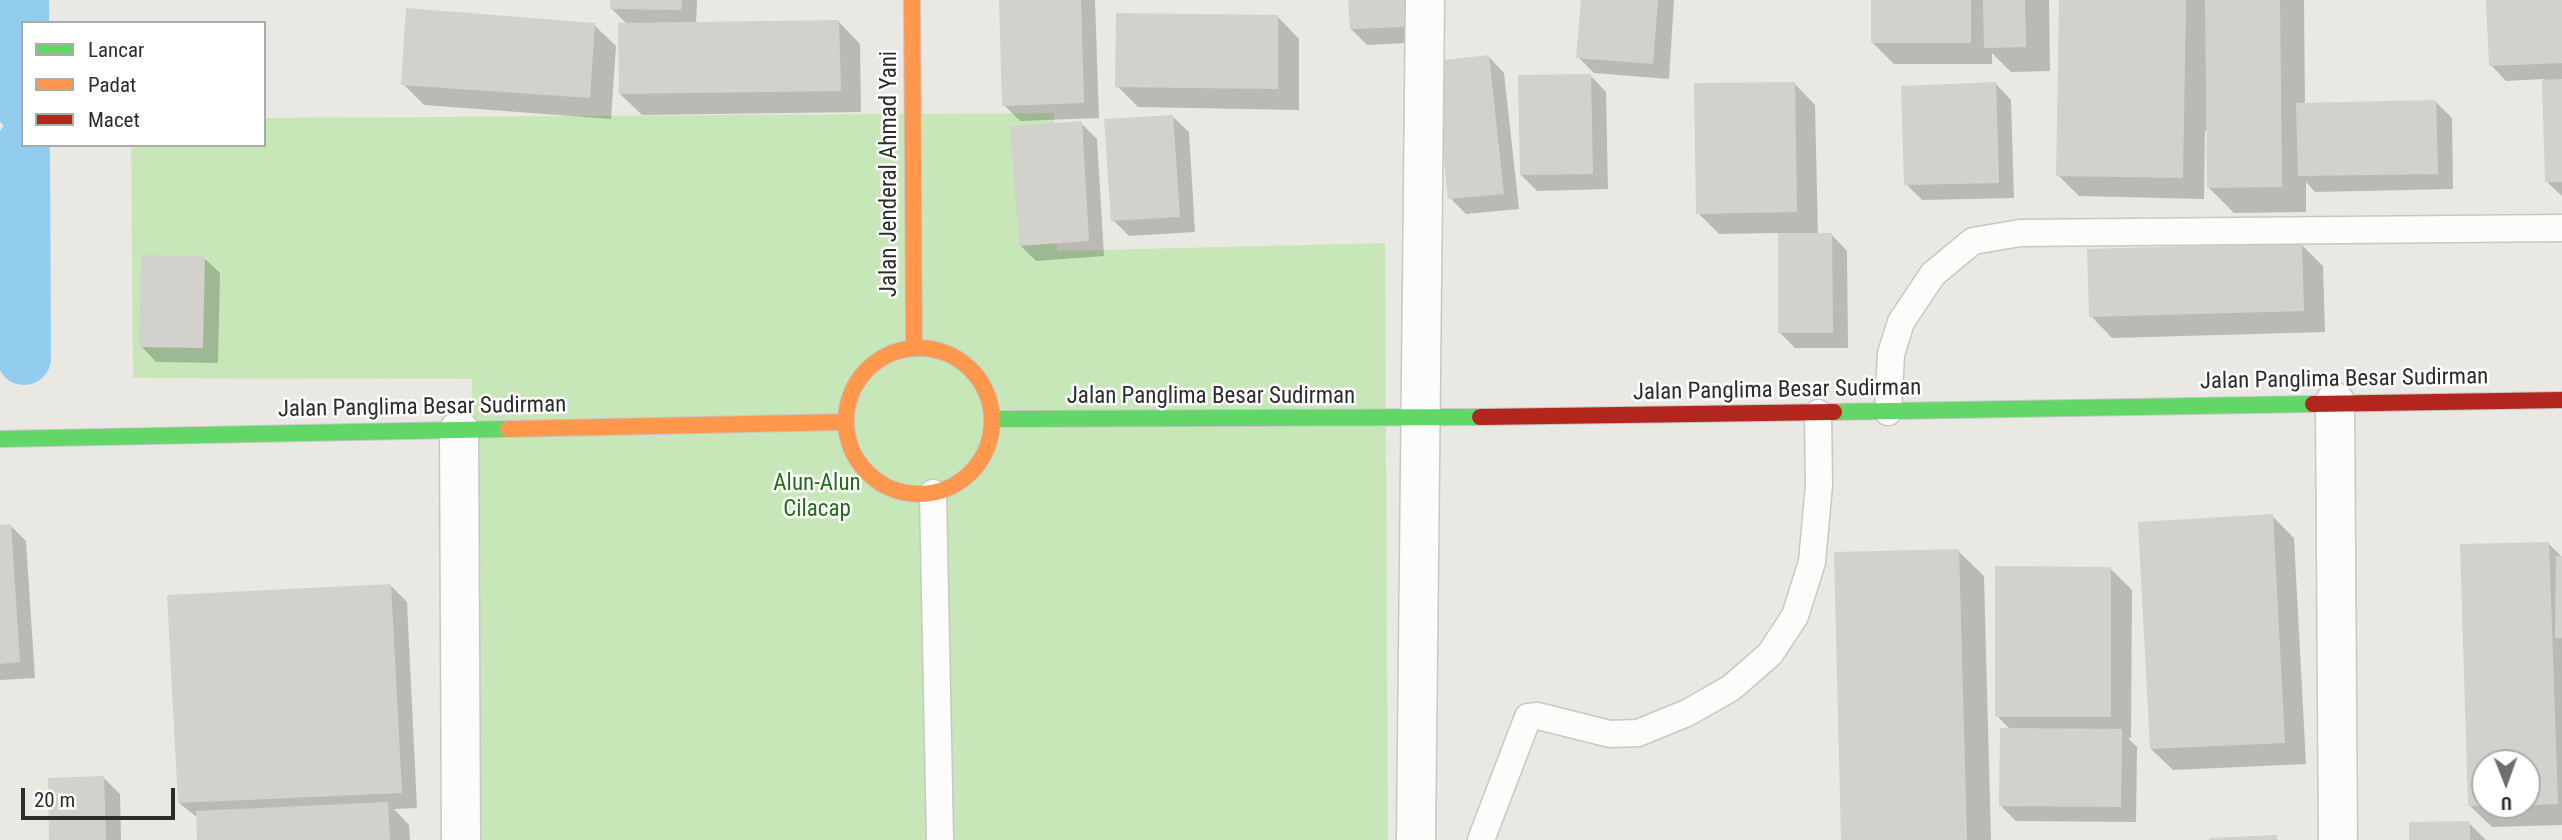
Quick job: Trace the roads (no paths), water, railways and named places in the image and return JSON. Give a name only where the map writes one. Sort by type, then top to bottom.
[{"type":"main road","name":"Jalan Jenderal Ahmad Yani","points":[[912,0],[914,347]]},
{"type":"main road","points":[[914,347],[941,350],[962,361],[978,377],[990,396],[993,419],[989,444],[977,467],[958,484],[933,493],[908,494],[883,485],[864,470],[849,447],[845,422],[849,394],[864,371],[886,354],[914,347]]},
{"type":"main road","name":"Jalan Panglima Besar Sudirman","points":[[993,419],[1818,414],[2335,402],[2562,400]]},
{"type":"main road","name":"Jalan Panglima Besar Sudirman","points":[[0,439],[845,422]]},
{"type":"street","points":[[1418,839],[1419,418],[1425,0]]},
{"type":"street","points":[[2335,402],[2338,840]]},
{"type":"street","points":[[459,430],[461,840]]},
{"type":"lane","points":[[1888,412],[1891,354],[1901,322],[1933,274],[1973,241],[2020,233],[2562,228]]},
{"type":"lane","points":[[1481,840],[1528,716],[1538,716],[1610,734],[1638,733],[1687,713],[1731,688],[1770,654],[1796,616],[1812,562],[1819,485],[1818,414]]},
{"type":"lane","points":[[933,493],[940,840]]},
{"type":"waterway","points":[[22,0],[22,21]]},
{"type":"waterway","points":[[23,147],[24,358]]},
{"type":"park label","name":"Alun-Alun Cilacap","points":[[817,497]]}]
